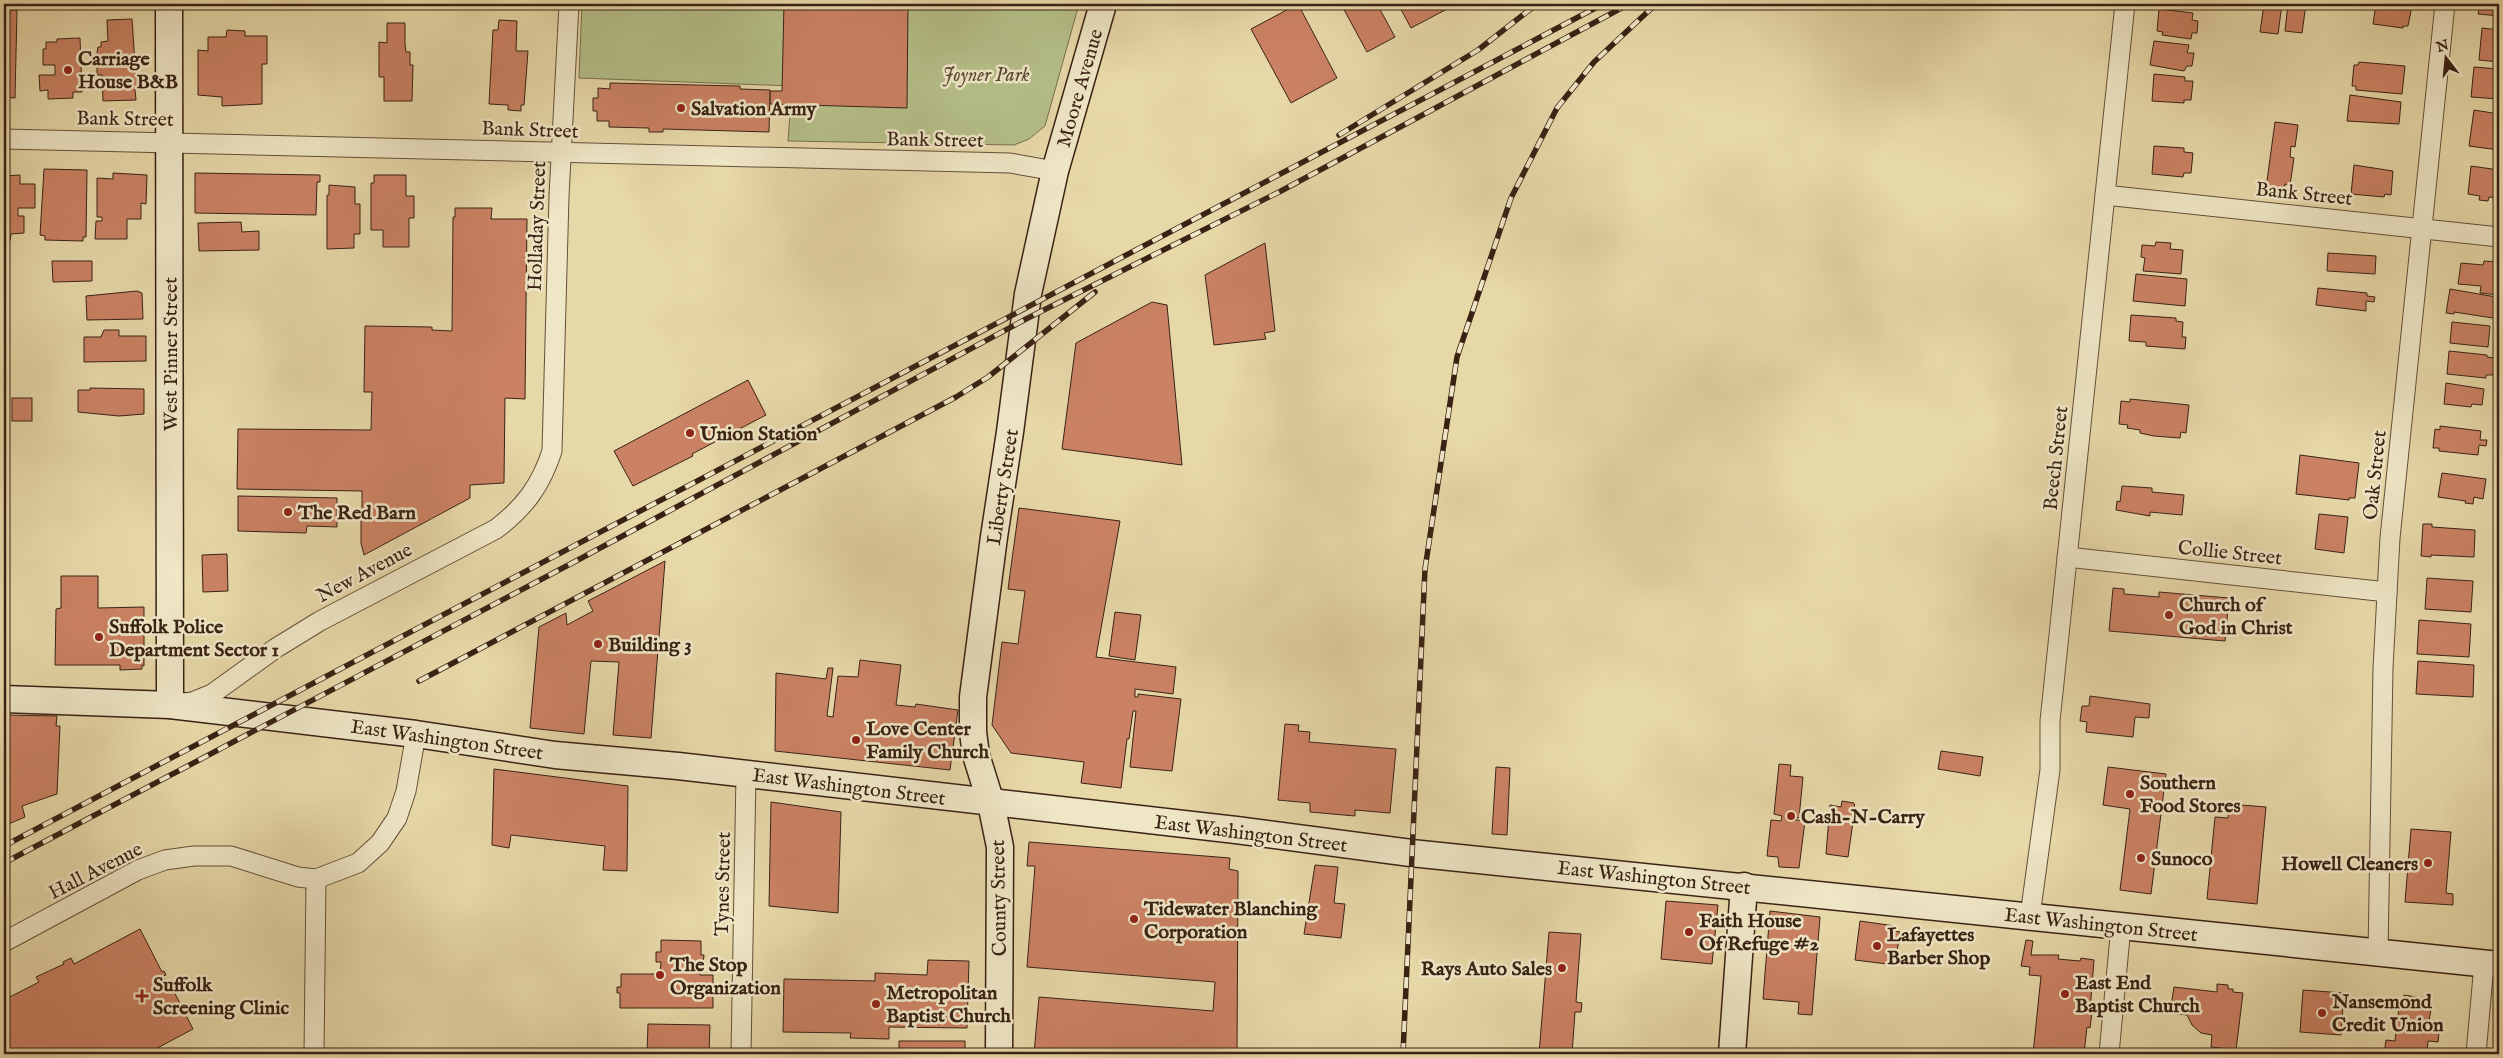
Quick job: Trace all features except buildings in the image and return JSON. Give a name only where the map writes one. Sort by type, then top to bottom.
[{"type":"main road","name":"West Pinner Street","points":[[169,4],[170,705]]},
{"type":"main road","name":"Moore Avenue","points":[[1054,172],[1103,4]]},
{"type":"main road","name":"Liberty Street","points":[[991,803],[976,755],[973,732],[974,697],[1028,294],[1054,172]]},
{"type":"main road","name":"East Washington Street","points":[[4,699],[170,705],[416,734],[555,754],[1236,830],[1411,852],[2491,965]]},
{"type":"main road","name":"County Street","points":[[991,803],[1000,847],[999,1054]]},
{"type":"main road","points":[[1732,1054],[1744,886]]},
{"type":"street","name":"Holladay Street","points":[[552,450],[561,153],[570,4]]},
{"type":"street","name":"Beech Street","points":[[2030,916],[2050,770],[2050,722],[2125,4]]},
{"type":"street","name":"Oak Street","points":[[2378,953],[2383,678],[2390,538],[2445,4]]},
{"type":"street","name":"Bank Street","points":[[4,139],[170,140],[561,153],[1010,163],[1054,172]]},
{"type":"street","name":"Bank Street","points":[[2105,195],[2499,237]]},
{"type":"street","name":"New Avenue","points":[[170,705],[192,702],[212,694],[276,648],[320,621],[496,529],[516,514],[532,496],[545,474],[552,450]]},
{"type":"street","name":"Collie Street","points":[[2067,557],[2387,592]]},
{"type":"street","name":"Hall Avenue","points":[[4,942],[138,870],[165,860],[194,856],[231,856],[298,878],[316,879],[358,863],[380,843],[397,818],[406,791],[416,734]]},
{"type":"street","name":"Tynes Street","points":[[740,1054],[746,774]]},
{"type":"street","points":[[314,1054],[316,879]]},
{"type":"street","points":[[2109,1054],[2121,926]]},
{"type":"street","points":[[2476,1054],[2491,965]]},
{"type":"green space","name":"Joyner Park","points":[[582,4],[1079,4],[1045,126],[1029,139],[1014,145],[788,141],[792,86],[579,78]]},
{"type":"railway","points":[[1339,135],[1478,50],[1537,4]]},
{"type":"railway","points":[[4,846],[1603,4]]},
{"type":"railway","points":[[4,863],[576,561],[1026,319],[1281,191],[1629,4]]},
{"type":"railway","points":[[1403,1054],[1425,569],[1457,357],[1511,198],[1557,108],[1594,62],[1656,4]]},
{"type":"railway","points":[[419,681],[956,397],[988,377],[1095,292]]},
{"type":"place","name":"Carriage House B&B","points":[[68,70]]},
{"type":"place","name":"Salvation Army","points":[[681,108]]},
{"type":"place","name":"Union Station","points":[[690,433]]},
{"type":"place","name":"The Red Barn","points":[[288,512]]},
{"type":"place","name":"Church of God in Christ","points":[[2169,615]]},
{"type":"place","name":"Suffolk Police Department Sector 1","points":[[99,637]]},
{"type":"place","name":"Building 3","points":[[598,644]]},
{"type":"place","name":"Love Center Family Church","points":[[856,740]]},
{"type":"place","name":"Southern Food Stores","points":[[2130,794]]},
{"type":"place","name":"Cash-N-Carry","points":[[1791,816]]},
{"type":"place","name":"Sunoco","points":[[2141,858]]},
{"type":"place","name":"Howell Cleaners","points":[[2428,863]]},
{"type":"place","name":"Tidewater Blanching Corporation","points":[[1134,919]]},
{"type":"place","name":"Faith House Of Refuge #2","points":[[1689,932]]},
{"type":"place","name":"Lafayettes Barber Shop","points":[[1877,946]]},
{"type":"place","name":"Rays Auto Sales","points":[[1562,968]]},
{"type":"place","name":"The Stop Organization","points":[[660,975]]},
{"type":"place","name":"East End Baptist Church","points":[[2065,994]]},
{"type":"place","name":"Suffolk Screening Clinic","points":[[142,996]]},
{"type":"place","name":"Metropolitan Baptist Church","points":[[876,1004]]},
{"type":"place","name":"Nansemond Credit Union","points":[[2322,1013]]}]
